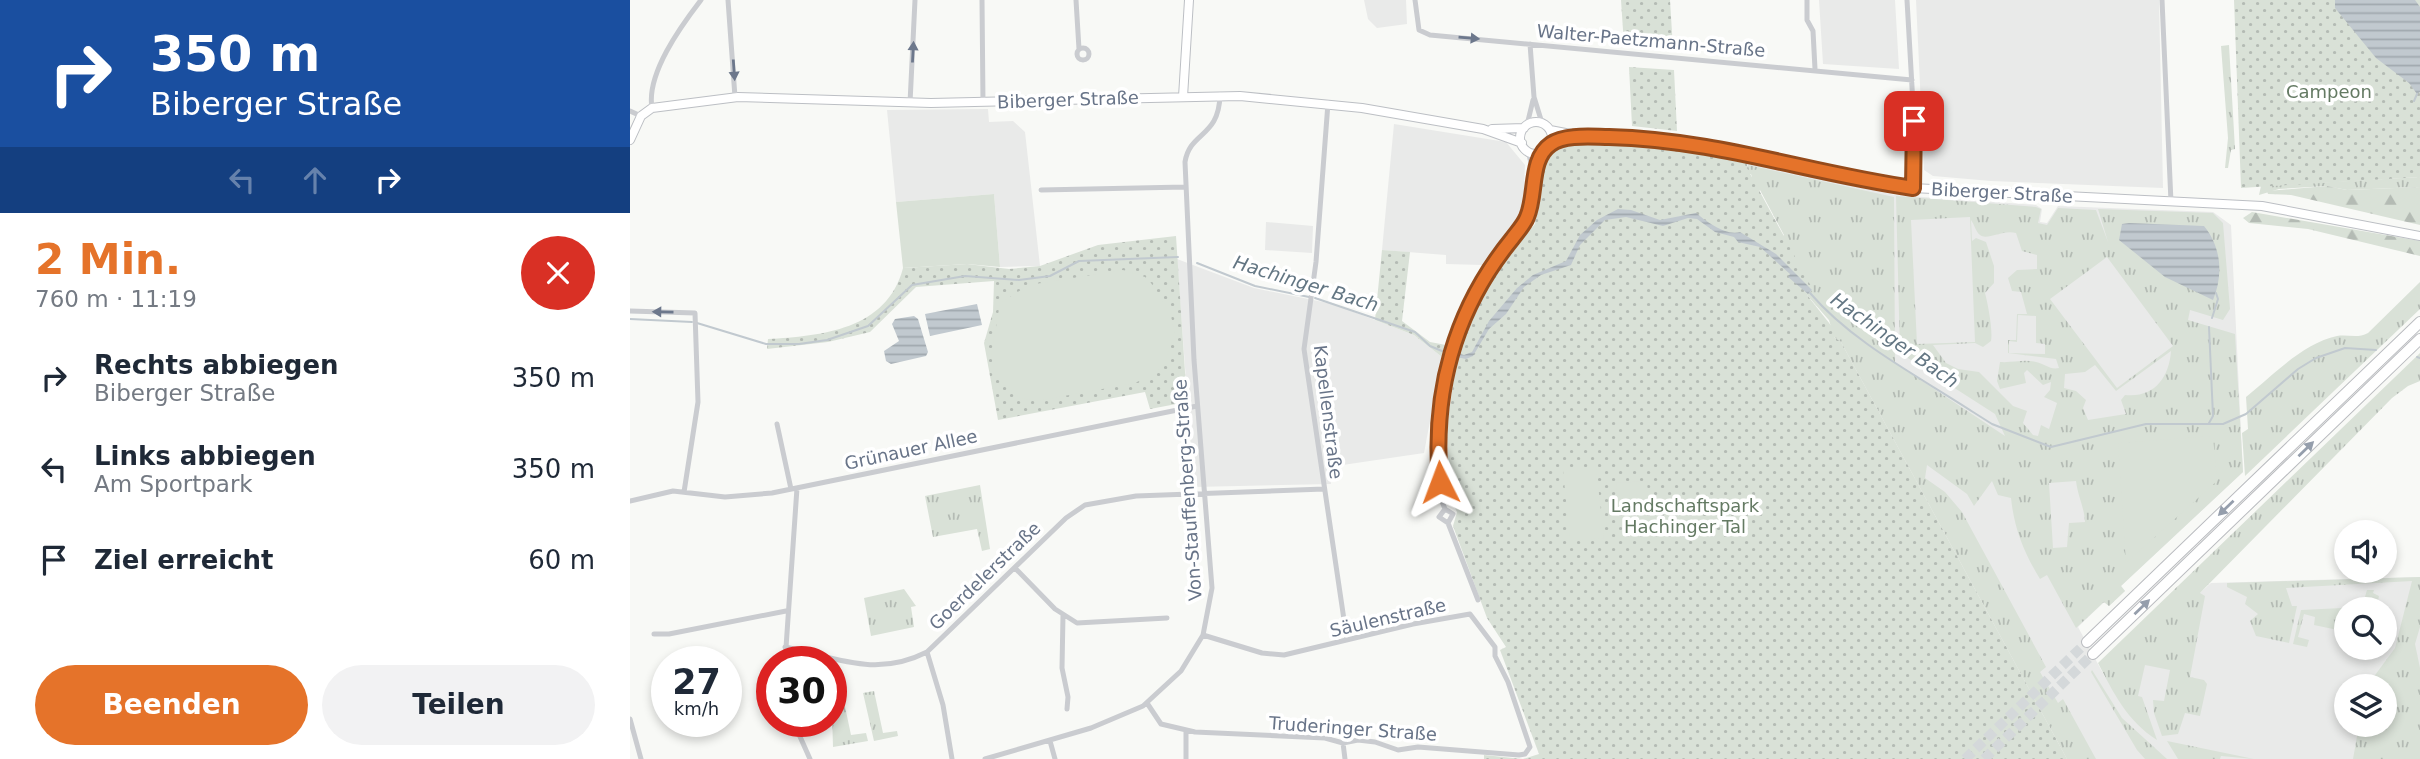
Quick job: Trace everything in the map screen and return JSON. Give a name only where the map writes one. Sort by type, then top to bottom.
[{"type":"highway","points":[[2087,642],[2420,322]]},
{"type":"highway","points":[[2093,654],[2416,344]]},
{"type":"main road","points":[[1183,97],[1189,0]]},
{"type":"main road","name":"Biberger Straße","points":[[652,108],[736,97],[983,103],[1220,95],[1328,103],[1483,129],[1522,143]]},
{"type":"main road","points":[[630,140],[641,117],[652,108]]},
{"type":"main road","points":[[1542,123],[1550,130],[1550,144],[1543,152],[1528,151],[1522,143],[1526,126],[1542,123]]},
{"type":"main road","name":"Biberger Straße","points":[[1483,129],[1526,126]]},
{"type":"main road","name":"Biberger Straße","points":[[1550,130],[1586,137],[1712,146],[1913,188],[2275,207],[2420,236]]},
{"type":"main road","name":"Biberger Straße","points":[[1550,144],[1586,137]]},
{"type":"street","points":[[652,108],[652,92],[671,43],[701,0]]},
{"type":"street","points":[[728,0],[736,97]]},
{"type":"street","points":[[909,103],[915,0]]},
{"type":"street","points":[[982,0],[983,103]]},
{"type":"street","points":[[1076,0],[1079,49]]},
{"type":"street","name":"Walter-Paetzmann-Straße","points":[[1415,0],[1419,29],[1426,34],[1912,80]]},
{"type":"street","points":[[1807,0],[1807,20],[1813,31],[1815,69]]},
{"type":"street","points":[[1907,0],[1915,139],[1913,188]]},
{"type":"street","points":[[2162,0],[2171,202]]},
{"type":"street","points":[[1530,44],[1534,97],[1542,123]]},
{"type":"street","name":"Von-Stauffenberg-Straße","points":[[985,759],[1116,719],[1147,703],[1181,671],[1203,635],[1212,588],[1197,406],[1185,187],[1186,154],[1216,121],[1220,95]]},
{"type":"street","points":[[1526,126],[1534,97]]},
{"type":"street","name":"Kapellenstraße","points":[[1328,103],[1304,349],[1347,640]]},
{"type":"street","points":[[630,111],[641,117]]},
{"type":"street","points":[[1528,151],[1534,181]]},
{"type":"street","points":[[1478,600],[1448,523],[1453,514],[1445,509],[1438,465],[1438,420],[1448,359],[1474,297],[1496,259],[1527,219],[1543,152]]},
{"type":"street","points":[[1041,190],[1185,187]]},
{"type":"street","points":[[630,311],[695,315],[698,402],[684,492]]},
{"type":"street","name":"Grünauer Allee","points":[[630,501],[673,491],[742,497],[1197,406]]},
{"type":"street","points":[[777,424],[794,488],[785,646]]},
{"type":"street","name":"Goerdelerstraße","points":[[847,659],[889,667],[927,652],[1066,518],[1085,505],[1136,496],[1324,489]]},
{"type":"street","points":[[1015,568],[1063,615],[1077,622],[1094,624],[1167,618]]},
{"type":"street","points":[[654,634],[669,634],[786,611]]},
{"type":"street","name":"Säulenstraße","points":[[1203,635],[1271,655],[1303,652],[1470,614],[1495,647],[1495,656],[1529,740],[1527,751]]},
{"type":"street","points":[[1063,615],[1062,668],[1068,697],[1067,709]]},
{"type":"street","points":[[927,652],[944,712],[952,759]]},
{"type":"street","name":"Truderinger Straße","points":[[1147,703],[1161,724],[1186,731],[1325,738],[1343,743],[1358,740],[1398,750],[1413,747],[1519,755],[1527,751]]},
{"type":"street","points":[[630,719],[641,759]]},
{"type":"street","points":[[1186,731],[1186,759]]},
{"type":"street","points":[[800,737],[810,759]]},
{"type":"street","points":[[1051,741],[1055,759]]},
{"type":"street","points":[[1343,743],[1345,759]]},
{"type":"street","points":[[1480,751],[1480,759]]},
{"type":"shaded area","points":[[1364,0],[1406,0],[1407,24],[1377,28],[1368,19]]},
{"type":"shaded area","points":[[1819,0],[1895,0],[1899,69],[1823,64]]},
{"type":"shaded area","points":[[1916,0],[2159,0],[2163,188],[1991,181],[1933,176],[1924,170]]},
{"type":"shaded area","points":[[2335,0],[2415,0],[2420,7],[2420,92],[2417,94],[2409,83],[2376,58],[2335,8]]},
{"type":"shaded area","points":[[988,109],[989,122],[1013,121],[1025,132],[1040,266],[1000,267],[994,194],[896,202],[887,110]]},
{"type":"shaded area","points":[[1394,124],[1506,142],[1525,165],[1523,212],[1483,265],[1446,264],[1446,255],[1382,250]]},
{"type":"shaded area","points":[[1746,163],[1895,195],[2036,205],[2042,209],[2040,222],[2047,223],[2058,206],[2213,212],[2231,225],[2243,472],[2121,586],[2125,591],[2109,606],[2104,602],[2078,627],[2105,677],[2211,583],[2334,579],[2334,583],[2397,583],[2397,578],[2420,577],[2420,759],[2067,759],[1829,320],[1807,295],[1813,289]]},
{"type":"shaded area","points":[[1618,209],[1631,210],[1660,220],[1696,213],[1717,227],[1729,232],[1740,232],[1776,254],[1812,290],[1808,294],[1760,247],[1738,242],[1734,237],[1715,232],[1697,219],[1688,218],[1663,226],[1626,217],[1605,220],[1580,245],[1571,265],[1541,275],[1524,287],[1506,314],[1489,329],[1473,356],[1466,359],[1456,357],[1457,353],[1464,355],[1472,352],[1489,321],[1517,288],[1533,275],[1566,261],[1580,235],[1597,220]]},
{"type":"shaded area","points":[[1266,222],[1313,226],[1312,253],[1265,250]]},
{"type":"shaded area","points":[[2122,224],[2204,226],[2214,243],[2219,262],[2213,300],[2165,277],[2119,240]]},
{"type":"shaded area","points":[[1177,259],[1254,288],[1333,304],[1414,335],[1442,357],[1424,453],[1329,467],[1331,484],[1194,487]]},
{"type":"shaded area","points":[[977,304],[982,325],[930,336],[925,314]]},
{"type":"shaded area","points":[[914,316],[918,319],[928,352],[926,356],[891,364],[886,361],[884,351],[899,341],[892,324],[895,319]]},
{"type":"green space","points":[[1621,0],[1670,0],[1673,49],[1624,45]]},
{"type":"green space","name":"Campeon","points":[[2234,0],[2420,0],[2420,177],[2241,188]]},
{"type":"green space","points":[[2229,45],[2235,149],[2231,150],[2228,168],[2225,168],[2228,138],[2221,46]]},
{"type":"green space","points":[[1629,67],[1674,70],[1677,131],[1632,126]]},
{"type":"green space","name":"Landschaftspark Hachinger Tal","points":[[1606,143],[1677,147],[1747,157],[1747,168],[1813,290],[1807,295],[1837,333],[1834,337],[1841,342],[2067,759],[1523,759],[1539,754],[1500,650],[1506,647],[1487,618],[1453,526],[1457,512],[1445,488],[1449,487],[1447,426],[1453,385],[1448,384],[1476,304],[1501,264],[1535,224],[1542,160],[1556,145]]},
{"type":"green space","points":[[1746,163],[1748,168],[1748,165],[1894,197],[1895,363],[2005,436],[1995,414],[1900,353],[1896,196],[2036,207],[2041,209],[2038,223],[2047,225],[2058,208],[2096,210],[2108,242],[2098,209],[2213,213],[2223,223],[2230,309],[2223,320],[2190,310],[2188,320],[2235,334],[2243,472],[2121,586],[2125,591],[2109,606],[2104,602],[2076,628],[2047,575],[2040,579],[2029,560],[2017,530],[2011,498],[1998,495],[1992,481],[1974,506],[1967,494],[1927,465],[1925,478],[1945,492],[1962,512],[2046,667],[2040,672],[2058,703],[2063,699],[2096,759],[2067,759],[1841,342],[1834,337],[1829,320],[1807,295],[1782,237],[1784,235],[1760,190],[1757,195],[1721,175],[1752,177],[1751,174],[1742,174]],"holes":[[[1970,217],[1975,342],[1917,344],[1911,220]],[[1971,220],[1977,232],[1983,236],[2016,233],[2022,251],[2037,255],[2037,269],[2017,270],[2008,278],[2012,291],[2021,292],[2027,314],[2017,314],[2016,340],[2008,340],[2008,353],[2056,359],[2059,368],[2032,361],[2000,362],[1997,381],[2000,389],[2026,383],[2024,373],[2027,370],[2043,385],[2051,382],[2050,390],[2044,397],[2057,403],[2049,429],[2041,425],[2038,436],[2033,435],[2023,423],[2027,411],[2013,406],[1979,372],[1958,369],[1946,363],[1933,345],[1975,343],[1983,347],[1991,341],[1991,324],[1985,293],[1994,283],[1994,266],[1986,242],[1976,238],[1972,241]],[[2107,257],[2173,346],[2117,388],[2050,299]],[[2018,315],[2036,316],[2036,343],[2045,344],[2045,354],[2009,353],[2009,341],[2017,342]],[[2171,351],[2167,370],[2152,390],[2125,395],[2121,400],[2126,414],[2088,420],[2083,408],[2086,400],[2076,391],[2064,388],[2065,374],[2085,372],[2095,365],[2116,391]],[[2076,481],[2085,522],[2069,523],[2067,547],[2053,548],[2049,483]]]},
{"type":"green space","points":[[2420,177],[2420,187],[2347,190],[2327,186],[2279,189],[2259,195],[2261,186]]},
{"type":"green space","points":[[2327,186],[2347,190],[2420,187],[2420,225],[2291,195],[2268,194],[2267,191]]},
{"type":"green space","points":[[994,194],[1000,267],[967,264],[903,268],[896,202]]},
{"type":"green space","points":[[2252,212],[2420,241],[2420,256],[2308,229],[2249,223],[2243,218]]},
{"type":"green space","points":[[1176,236],[1187,402],[1150,409],[1145,392],[998,420],[984,343],[993,312],[994,281],[916,287],[870,332],[828,342],[767,349],[768,339],[830,332],[867,317],[883,305],[895,289],[903,268],[967,264],[1009,269],[1040,266],[1098,245]]},
{"type":"green space","points":[[1382,250],[1410,252],[1402,321],[1430,342],[1446,345],[1442,357],[1414,335],[1375,320]]},
{"type":"green space","points":[[1123,270],[1145,277],[1170,312],[1175,333],[1165,363],[1157,372],[1135,383],[1037,401],[1020,398],[1000,381],[991,357],[1000,303],[1029,285]]},
{"type":"green space","points":[[2420,282],[2420,309],[2245,476],[2242,433],[2248,429],[2246,397],[2288,361],[2312,346],[2337,336],[2360,336],[2368,333]]},
{"type":"green space","points":[[2420,353],[2420,381],[2392,398],[2200,593],[2205,596],[2190,677],[2204,680],[2207,684],[2200,716],[2185,713],[2178,734],[2162,736],[2154,713],[2153,700],[2164,701],[2170,670],[2145,665],[2138,696],[2142,697],[2157,740],[2129,715],[2098,663]]},
{"type":"green space","points":[[2213,436],[2217,481],[2126,563],[2118,443]]},
{"type":"green space","points":[[1596,467],[1604,538],[1570,541],[1563,470]]},
{"type":"green space","points":[[1647,481],[1649,513],[1618,514],[1616,483]]},
{"type":"green space","points":[[980,485],[990,549],[982,551],[977,529],[933,537],[925,496]]},
{"type":"green space","points":[[2420,577],[2420,627],[2415,644],[2420,668],[2420,759],[2353,759],[2357,737],[2397,737],[2397,674],[2376,674],[2386,660],[2397,660],[2397,640],[2412,581],[2397,582],[2397,578]]},
{"type":"green space","points":[[2334,580],[2334,583],[2376,583],[2286,588],[2292,606],[2297,606],[2289,643],[2256,636],[2250,621],[2258,614],[2245,604],[2247,597],[2227,587],[2227,583]]},
{"type":"green space","points":[[904,589],[916,606],[911,607],[914,627],[871,636],[864,598]]},
{"type":"green space","points":[[2367,590],[2374,590],[2373,593],[2379,596],[2379,597],[2365,597]]},
{"type":"green space","points":[[2334,608],[2334,629],[2314,625],[2315,617],[2304,614],[2298,637],[2309,640],[2307,647],[2293,644],[2301,610]]},
{"type":"green space","points":[[2092,670],[2122,718],[2167,759],[2145,759],[2137,750]]},
{"type":"green space","points":[[874,691],[883,733],[897,731],[898,736],[874,741],[863,693]]},
{"type":"green space","points":[[847,716],[851,735],[866,733],[868,741],[833,747],[833,737],[847,737]]},
{"type":"green space","points":[[2167,741],[2254,759],[2221,756],[2220,759],[2178,759]]},
{"type":"green space","points":[[1484,755],[1523,759],[1484,759]]},
{"type":"waterway","points":[[2414,101],[2417,94]]},
{"type":"waterway","name":"Hachinger Bach","points":[[697,323],[766,344],[799,344],[827,340],[868,326],[912,285],[965,276],[1019,280],[1050,276],[1079,261],[1178,257]]},
{"type":"waterway","name":"Hachinger Bach","points":[[1197,263],[1255,286],[1309,297]]},
{"type":"waterway","name":"Hachinger Bach","points":[[1810,293],[1846,328],[1909,372],[1992,424],[2051,447],[2146,424],[2223,424],[2246,414],[2298,369],[2316,358],[2345,348],[2376,350]]},
{"type":"waterway","points":[[2212,318],[2218,299],[2216,293]]},
{"type":"waterway","name":"Hachinger Bach","points":[[1315,298],[1415,332],[1430,346],[1442,351]]},
{"type":"waterway","name":"Hachinger Bach","points":[[630,319],[692,322]]},
{"type":"waterway","points":[[2209,327],[2213,416],[2209,423]]},
{"type":"tunnel","points":[[1965,759],[2087,642]]},
{"type":"tunnel","points":[[1984,759],[2093,654]]},
{"type":"route","points":[[1440,482],[1438,420],[1448,359],[1474,297],[1496,259],[1527,219],[1540,156],[1550,144],[1586,137],[1678,141],[1744,152],[1913,188],[1914,121]]}]
